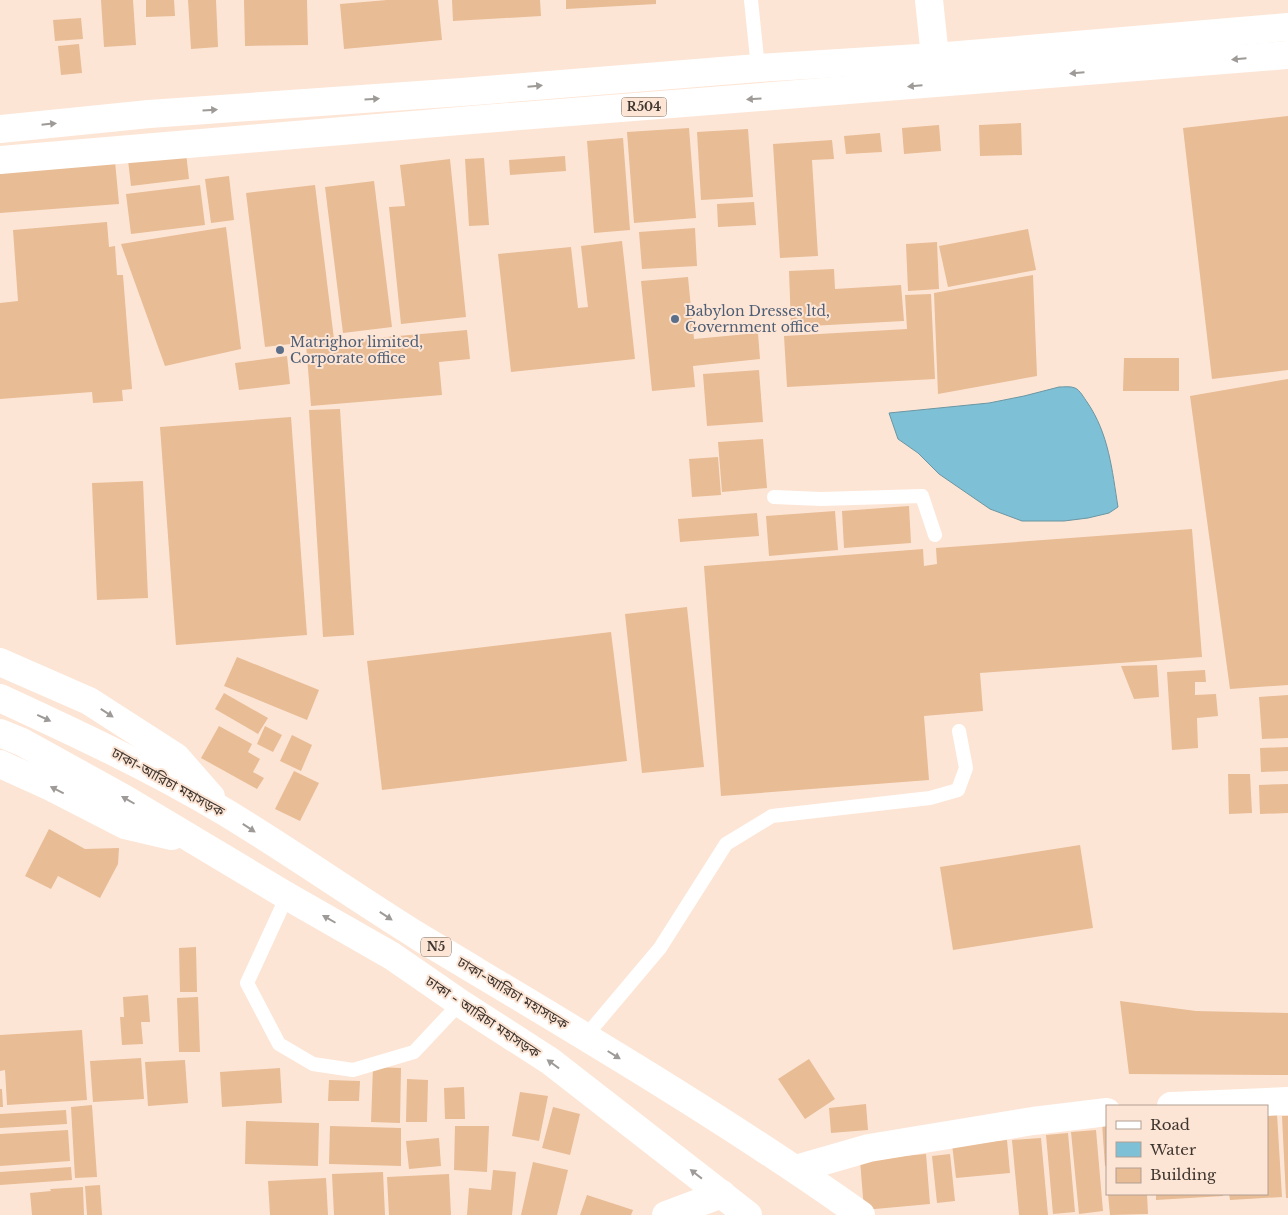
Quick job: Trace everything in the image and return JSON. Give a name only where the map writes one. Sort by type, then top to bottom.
[{"type":"main road","points":[[929,0],[935,56]]},
{"type":"main road","name":"R504","points":[[0,129],[149,114],[452,93],[1288,27]]},
{"type":"main road","name":"R504","points":[[0,160],[471,120],[769,98],[1288,55]]},
{"type":"main road","points":[[0,662],[89,701],[176,757],[225,812]]},
{"type":"main road","name":"ঢাকা-আরিচা মহাসড়ক","points":[[0,698],[119,754],[225,812],[394,921],[586,1037],[796,1169],[862,1215]]},
{"type":"main road","name":"N5","points":[[0,733],[22,742],[125,798],[200,843]]},
{"type":"main road","points":[[0,764],[51,787],[125,825],[200,843]]},
{"type":"main road","name":"ঢাকা - আরিচা মহাসড়ক","points":[[200,843],[287,896],[392,956],[550,1062],[748,1215]]},
{"type":"main road","points":[[1194,1105],[1288,1101]]},
{"type":"main road","points":[[796,1169],[869,1148],[1033,1121],[1106,1112]]},
{"type":"main road","points":[[666,1215],[722,1194]]},
{"type":"lane","points":[[751,0],[758,68]]},
{"type":"lane","points":[[774,497],[821,499],[922,496],[935,535]]},
{"type":"lane","points":[[586,1037],[660,948],[726,844],[772,816],[930,798],[958,790],[966,768],[959,731]]},
{"type":"lane","points":[[287,896],[247,983],[279,1044],[313,1064],[353,1070],[414,1052],[460,1003]]},
{"type":"water","points":[[1059,387],[1071,387],[1079,390],[1100,427],[1111,466],[1118,507],[1109,513],[1064,521],[1022,521],[990,509],[939,474],[918,453],[898,439],[889,413],[989,403]]},
{"type":"building","points":[[101,0],[133,0],[136,45],[104,47]]},
{"type":"building","points":[[146,0],[174,0],[175,16],[146,17]]},
{"type":"building","points":[[188,0],[216,0],[218,47],[191,49]]},
{"type":"building","points":[[244,0],[307,0],[308,45],[245,46]]},
{"type":"building","points":[[387,0],[438,0],[442,40],[344,49],[340,4]]},
{"type":"building","points":[[452,0],[540,0],[541,16],[453,21]]},
{"type":"building","points":[[566,0],[656,0],[656,4],[566,9]]},
{"type":"building","points":[[81,18],[83,39],[55,41],[53,20]]},
{"type":"building","points":[[79,44],[82,73],[61,75],[58,46]]},
{"type":"building","points":[[1288,116],[1288,370],[1212,379],[1183,128]]},
{"type":"building","points":[[1021,123],[1022,155],[980,156],[979,125]]},
{"type":"building","points":[[939,125],[941,151],[904,154],[902,128]]},
{"type":"building","points":[[689,128],[696,218],[634,223],[627,132]]},
{"type":"building","points":[[748,129],[753,197],[701,200],[697,132]]},
{"type":"building","points":[[880,133],[882,152],[846,154],[844,136]]},
{"type":"building","points":[[623,138],[630,230],[594,233],[587,141]]},
{"type":"building","points":[[832,140],[834,159],[812,160],[818,256],[780,258],[773,144]]},
{"type":"building","points":[[186,153],[189,179],[131,186],[128,160]]},
{"type":"building","points":[[565,156],[566,171],[510,175],[509,160]]},
{"type":"building","points":[[484,158],[489,225],[469,226],[465,159]]},
{"type":"building","points":[[450,159],[466,317],[401,324],[389,207],[405,206],[400,165]]},
{"type":"building","points":[[115,161],[119,204],[0,213],[0,170]]},
{"type":"building","points":[[229,176],[234,220],[211,223],[205,179]]},
{"type":"building","points":[[374,181],[392,327],[343,333],[325,187]]},
{"type":"building","points":[[200,185],[205,225],[131,234],[126,194]]},
{"type":"building","points":[[315,185],[334,339],[265,347],[246,193]]},
{"type":"building","points":[[754,202],[756,225],[718,227],[717,204]]},
{"type":"building","points":[[107,222],[109,247],[115,246],[117,275],[123,275],[132,389],[122,390],[123,401],[93,403],[92,392],[0,399],[0,303],[18,301],[13,230]]},
{"type":"building","points":[[226,227],[241,349],[165,366],[121,244]]},
{"type":"building","points":[[695,228],[697,266],[642,269],[639,232]]},
{"type":"building","points":[[1028,229],[1036,270],[948,287],[939,246]]},
{"type":"building","points":[[622,241],[635,359],[511,372],[498,254],[571,247],[578,308],[588,307],[581,246]]},
{"type":"building","points":[[937,242],[939,289],[908,291],[906,244]]},
{"type":"building","points":[[834,269],[835,289],[901,285],[904,321],[791,327],[789,271]]},
{"type":"building","points":[[1033,275],[1037,376],[938,394],[934,293]]},
{"type":"building","points":[[688,277],[694,339],[758,333],[760,359],[693,366],[695,387],[652,391],[641,281]]},
{"type":"building","points":[[931,294],[935,379],[787,387],[784,336],[907,329],[905,295]]},
{"type":"building","points":[[467,330],[470,359],[439,362],[442,395],[311,406],[306,344]]},
{"type":"building","points":[[287,356],[290,384],[239,390],[235,363]]},
{"type":"building","points":[[1124,358],[1179,358],[1179,391],[1123,391]]},
{"type":"building","points":[[759,370],[763,422],[707,426],[703,374]]},
{"type":"building","points":[[1288,379],[1288,685],[1230,689],[1190,396]]},
{"type":"building","points":[[340,409],[354,635],[323,637],[309,410]]},
{"type":"building","points":[[291,417],[307,635],[176,645],[160,427]]},
{"type":"building","points":[[763,439],[767,488],[722,492],[718,442]]},
{"type":"building","points":[[718,457],[721,495],[692,497],[689,459]]},
{"type":"building","points":[[143,481],[148,598],[97,600],[92,483]]},
{"type":"building","points":[[909,506],[911,543],[844,548],[842,511]]},
{"type":"building","points":[[835,511],[838,550],[769,556],[766,516]]},
{"type":"building","points":[[757,513],[759,536],[680,542],[678,519]]},
{"type":"building","points":[[1192,529],[1202,657],[980,673],[983,711],[924,716],[929,780],[721,796],[704,566],[923,549],[924,566],[937,564],[936,548]]},
{"type":"building","points":[[687,607],[704,767],[642,773],[625,614]]},
{"type":"building","points":[[611,632],[627,761],[382,790],[367,661]]},
{"type":"building","points":[[237,657],[319,690],[307,720],[224,686]]},
{"type":"building","points":[[1157,665],[1159,697],[1134,699],[1121,666]]},
{"type":"building","points":[[1205,670],[1206,682],[1195,682],[1195,695],[1216,694],[1218,716],[1197,718],[1198,748],[1172,750],[1167,672]]},
{"type":"building","points":[[224,693],[268,718],[258,734],[215,709]]},
{"type":"building","points":[[1288,695],[1288,738],[1262,739],[1259,697]]},
{"type":"building","points":[[219,726],[252,744],[248,752],[260,759],[253,772],[264,778],[257,789],[201,758]]},
{"type":"building","points":[[265,726],[282,735],[273,752],[257,744]]},
{"type":"building","points":[[292,735],[312,745],[301,771],[280,761]]},
{"type":"building","points":[[1288,747],[1288,771],[1261,772],[1260,748]]},
{"type":"building","points":[[294,771],[319,783],[300,821],[275,809]]},
{"type":"building","points":[[1228,774],[1250,774],[1252,813],[1229,814]]},
{"type":"building","points":[[1288,784],[1288,813],[1260,814],[1259,785]]},
{"type":"building","points":[[49,829],[85,849],[119,848],[118,864],[100,898],[58,876],[51,889],[25,876]]},
{"type":"building","points":[[1080,845],[1093,928],[953,950],[940,867]]},
{"type":"building","points":[[196,947],[197,992],[180,992],[179,948]]},
{"type":"building","points":[[148,995],[150,1022],[141,1022],[143,1044],[122,1045],[120,1017],[124,1017],[123,997]]},
{"type":"building","points":[[198,997],[200,1052],[179,1052],[177,998]]},
{"type":"building","points":[[1120,1001],[1196,1011],[1288,1013],[1288,1075],[1129,1074]]},
{"type":"building","points":[[82,1030],[87,1100],[7,1105],[5,1070],[0,1071],[0,1035]]},
{"type":"building","points":[[141,1058],[144,1099],[93,1102],[90,1061]]},
{"type":"building","points":[[809,1059],[835,1099],[805,1119],[778,1079]]},
{"type":"building","points":[[185,1060],[188,1103],[148,1106],[145,1062]]},
{"type":"building","points":[[373,1067],[401,1068],[400,1123],[371,1122]]},
{"type":"building","points":[[280,1068],[282,1103],[222,1107],[220,1072]]},
{"type":"building","points":[[407,1079],[428,1080],[427,1122],[406,1122]]},
{"type":"building","points":[[329,1080],[360,1081],[359,1101],[328,1101]]},
{"type":"building","points":[[464,1087],[465,1119],[445,1119],[444,1088]]},
{"type":"building","points":[[0,1089],[2,1089],[3,1107],[0,1107]]},
{"type":"building","points":[[520,1092],[548,1096],[539,1141],[512,1136]]},
{"type":"building","points":[[866,1104],[868,1130],[831,1133],[829,1108]]},
{"type":"building","points":[[92,1105],[97,1177],[75,1178],[71,1107]]},
{"type":"building","points":[[553,1107],[580,1114],[570,1155],[542,1148]]},
{"type":"building","points":[[66,1110],[67,1124],[0,1128],[0,1114]]},
{"type":"building","points":[[1268,1114],[1277,1114],[1282,1197],[1230,1200],[1229,1195],[1268,1195]]},
{"type":"building","points":[[1282,1116],[1288,1116],[1288,1198],[1286,1198]]},
{"type":"building","points":[[246,1121],[319,1123],[318,1166],[245,1164]]},
{"type":"building","points":[[1106,1122],[1106,1166],[1105,1166],[1102,1123]]},
{"type":"building","points":[[330,1126],[401,1128],[401,1166],[329,1164]]},
{"type":"building","points":[[455,1126],[489,1126],[487,1172],[454,1170]]},
{"type":"building","points":[[68,1130],[70,1161],[0,1166],[0,1134]]},
{"type":"building","points":[[1096,1130],[1103,1211],[1079,1214],[1071,1132]]},
{"type":"building","points":[[1068,1133],[1075,1212],[1053,1214],[1046,1135]]},
{"type":"building","points":[[439,1138],[441,1166],[409,1169],[406,1141]]},
{"type":"building","points":[[1041,1138],[1048,1215],[1019,1215],[1012,1140]]},
{"type":"building","points":[[1007,1140],[1010,1173],[956,1178],[952,1144]]},
{"type":"building","points":[[926,1154],[930,1204],[864,1210],[860,1160]]},
{"type":"building","points":[[950,1154],[955,1201],[937,1203],[932,1156]]},
{"type":"building","points":[[533,1162],[568,1170],[557,1215],[521,1215]]},
{"type":"building","points":[[71,1167],[72,1180],[0,1185],[0,1172]]},
{"type":"building","points":[[493,1170],[516,1172],[512,1215],[467,1215],[469,1188],[491,1190]]},
{"type":"building","points":[[383,1172],[385,1215],[334,1215],[332,1174]]},
{"type":"building","points":[[449,1174],[451,1215],[389,1215],[387,1177]]},
{"type":"building","points":[[326,1178],[328,1215],[270,1215],[268,1181]]},
{"type":"building","points":[[100,1185],[102,1215],[87,1215],[85,1186]]},
{"type":"building","points":[[83,1187],[84,1215],[32,1215],[30,1193],[51,1191],[50,1189]]},
{"type":"building","points":[[587,1195],[633,1210],[631,1215],[580,1215]]},
{"type":"building","points":[[1108,1195],[1147,1195],[1148,1214],[1110,1215]]},
{"type":"building","points":[[1156,1195],[1223,1195],[1223,1196],[1156,1200]]},
{"type":"place","name":"Babylon Dresses ltd, Government office","points":[[675,319]]},
{"type":"place","name":"Matrighor limited, Corporate office","points":[[280,350]]}]
